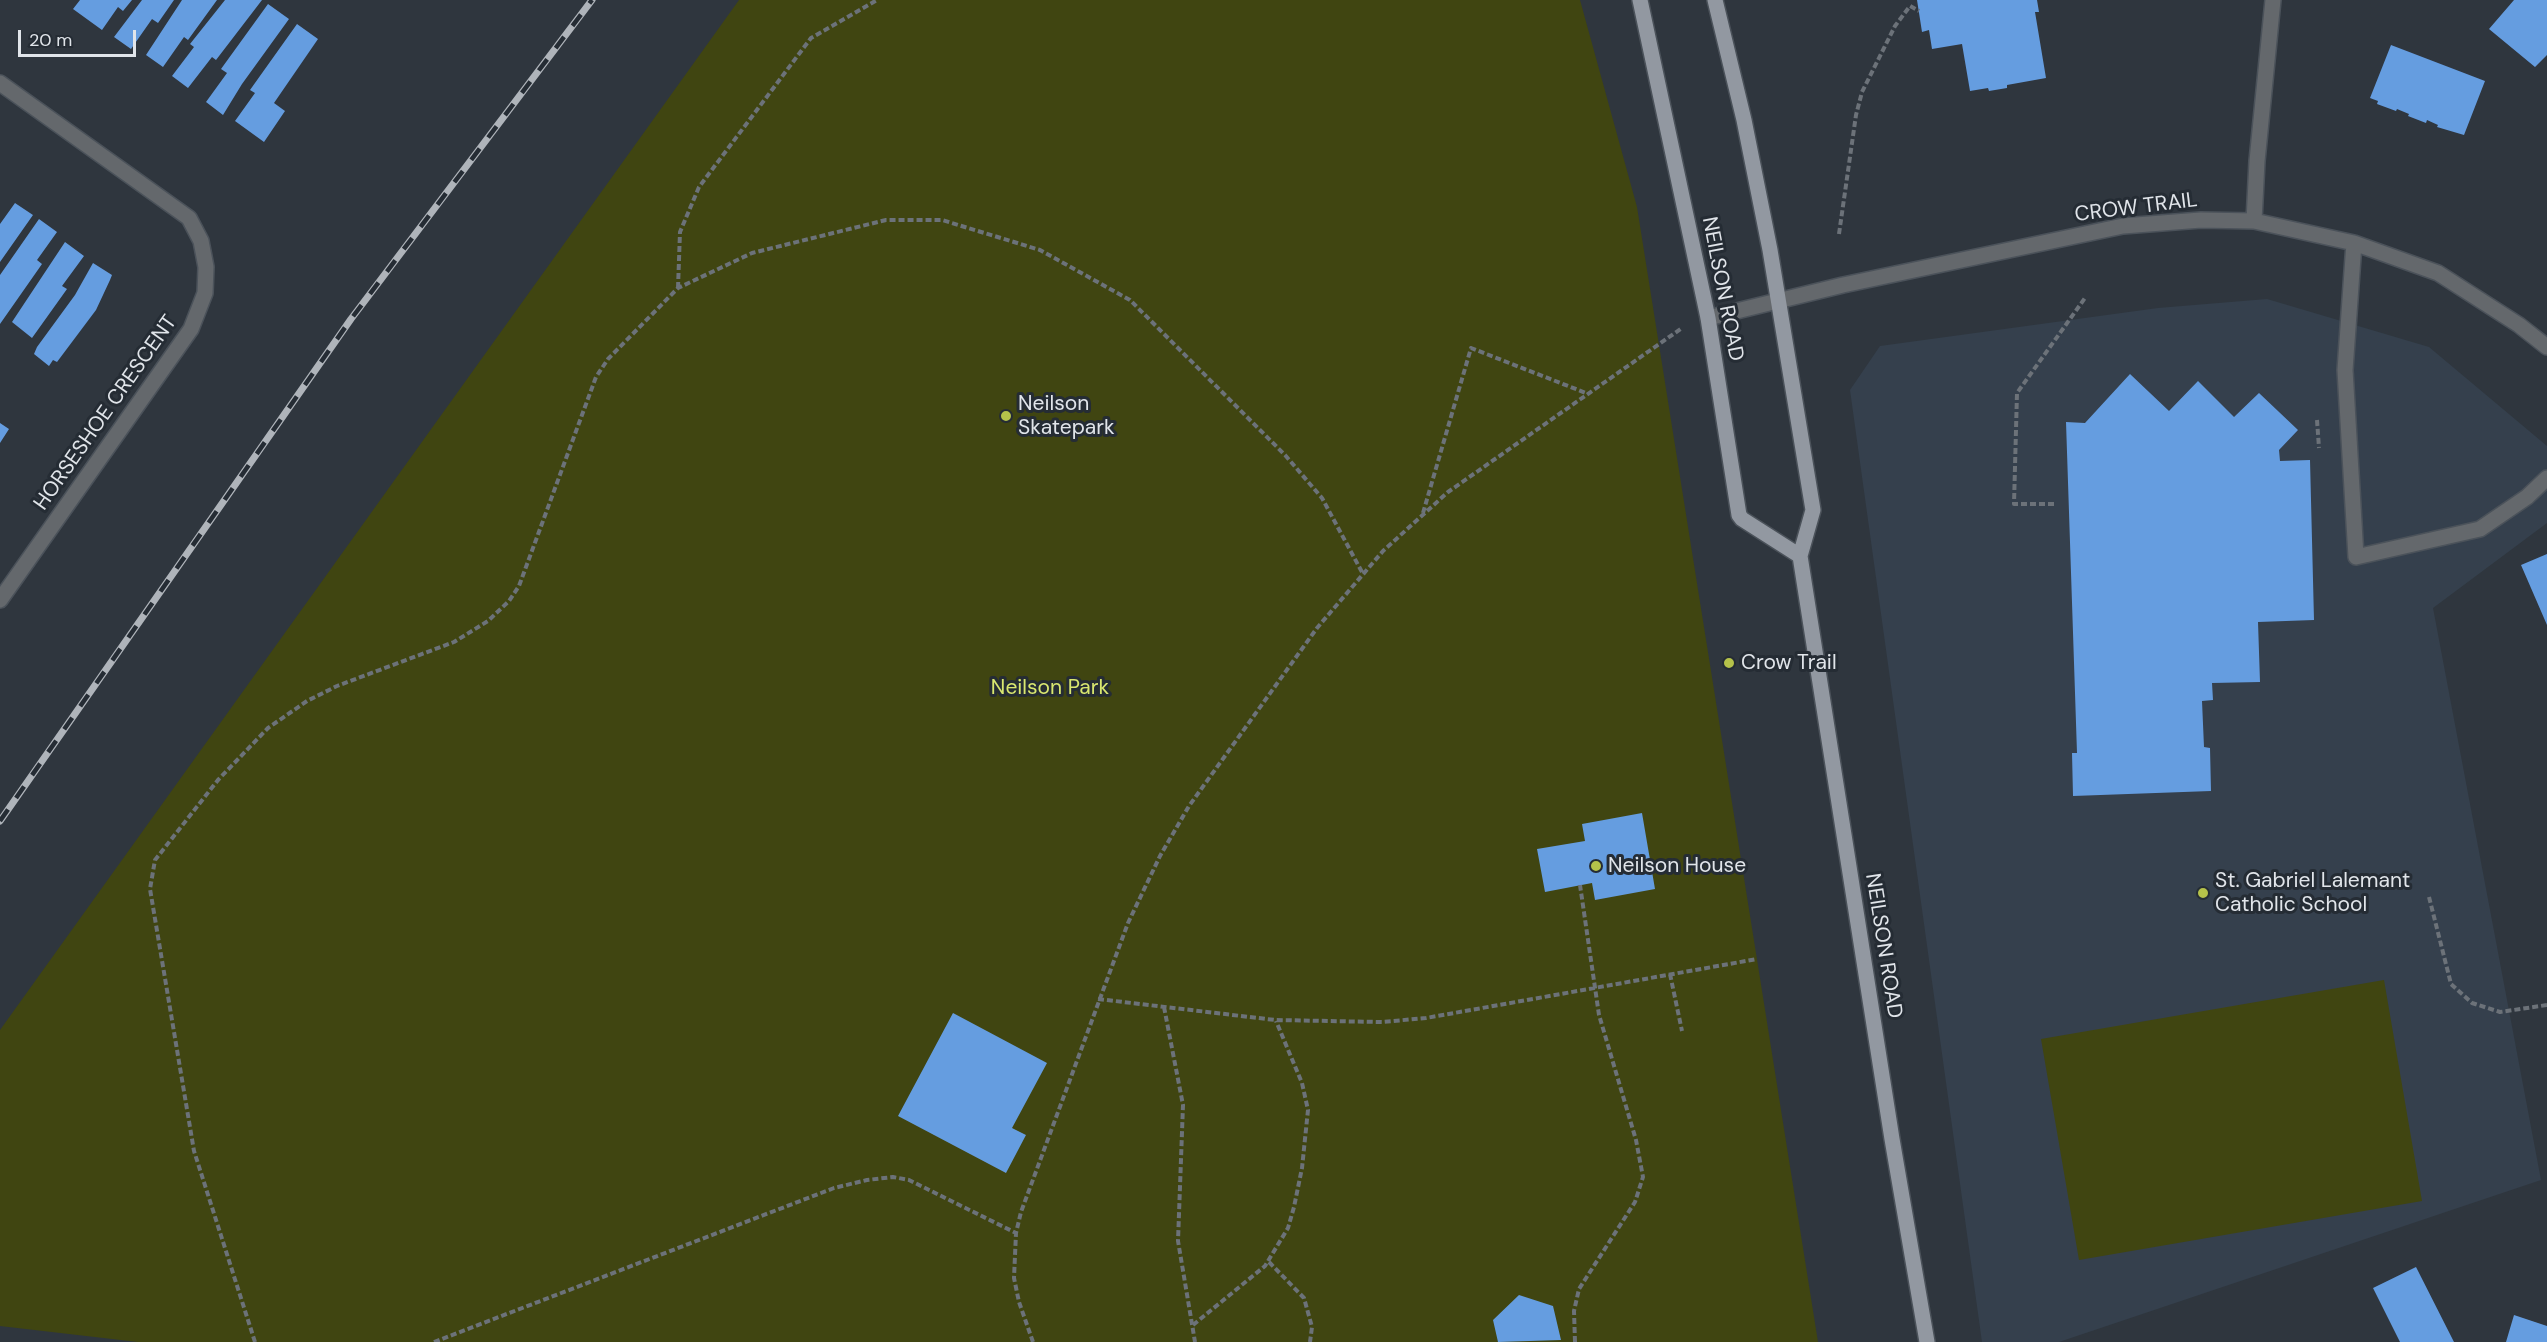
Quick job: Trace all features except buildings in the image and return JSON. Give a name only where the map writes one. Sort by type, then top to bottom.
[{"type":"main road","name":"NEILSON ROAD","points":[[1640,0],[1708,318],[1740,517],[1800,556]]},
{"type":"main road","name":"NEILSON ROAD","points":[[1715,0],[1744,120],[1779,302],[1813,510],[1800,556],[1888,1116],[1927,1342]]},
{"type":"street","points":[[2253,220],[2273,0]]},
{"type":"street","name":"HORSESHOE CRESCENT","points":[[0,83],[189,218],[201,241],[206,267],[205,293],[191,329],[0,600]]},
{"type":"street","name":"CROW TRAIL","points":[[1708,318],[1854,283],[2123,226],[2201,220],[2253,220],[2354,243],[2438,273],[2519,325],[2547,347]]},
{"type":"street","points":[[2354,243],[2345,370],[2356,557],[2480,528],[2527,497],[2547,478]]},
{"type":"path","points":[[678,288],[680,232],[699,188],[811,38],[877,0]]},
{"type":"path","points":[[1839,234],[1856,115],[1862,92],[1895,26],[1910,6],[1919,11]]},
{"type":"path","points":[[255,1342],[194,1151],[150,889],[155,860],[223,774],[268,728],[329,690],[454,642],[488,621],[509,601],[519,586],[596,377],[608,359],[678,288],[752,253],[886,220],[942,220],[1040,250],[1130,300],[1285,455],[1322,498],[1363,573]]},
{"type":"path","points":[[2054,504],[2014,504],[2017,393],[2085,298]]},
{"type":"path","points":[[1034,1342],[1016,1290],[1014,1266],[1016,1233],[1034,1170],[1098,999],[1136,904],[1172,833],[1222,758],[1297,656],[1363,573],[1423,513],[1448,492],[1675,331],[1708,318]]},
{"type":"path","points":[[1423,513],[1471,348],[1587,393]]},
{"type":"path","points":[[1575,1342],[1574,1311],[1579,1289],[1635,1202],[1643,1177],[1636,1140],[1607,1044],[1595,987],[1580,885]]},
{"type":"path","points":[[2429,897],[2451,984],[2472,1003],[2500,1012],[2547,1005]]},
{"type":"path","points":[[1098,999],[1275,1020],[1335,1023],[1415,1019],[1757,959]]},
{"type":"path","points":[[1670,974],[1682,1031]]},
{"type":"path","points":[[1164,1007],[1183,1105],[1177,1221],[1179,1255],[1195,1342]]},
{"type":"path","points":[[1193,1325],[1250,1281],[1269,1262],[1288,1228],[1294,1207],[1308,1116],[1302,1083],[1275,1020]]},
{"type":"path","points":[[434,1342],[834,1188],[867,1180],[893,1177],[909,1180],[1016,1233]]},
{"type":"path","points":[[1269,1262],[1304,1298],[1312,1327],[1310,1342]]},
{"type":"shaded area","name":"St. Gabriel Lalemant Catholic School","points":[[2267,299],[2429,347],[2547,446],[2547,523],[2433,608],[2541,1180],[2059,1342],[1982,1342],[1850,390],[1880,346],[2158,308]]},
{"type":"green space","name":"Neilson Park","points":[[739,0],[1580,0],[1637,207],[1818,1342],[138,1342],[0,1326],[0,1030]]},
{"type":"green space","points":[[2384,980],[2422,1201],[2079,1260],[2041,1039]]},
{"type":"railway","points":[[0,821],[351,319],[592,0]]},
{"type":"place","name":"Neilson Skatepark","points":[[1006,416]]},
{"type":"place","name":"Crow Trail","points":[[1729,663]]},
{"type":"place","name":"Neilson House","points":[[1596,866]]},
{"type":"place","name":"St. Gabriel Lalemant Catholic School","points":[[2203,893]]}]
